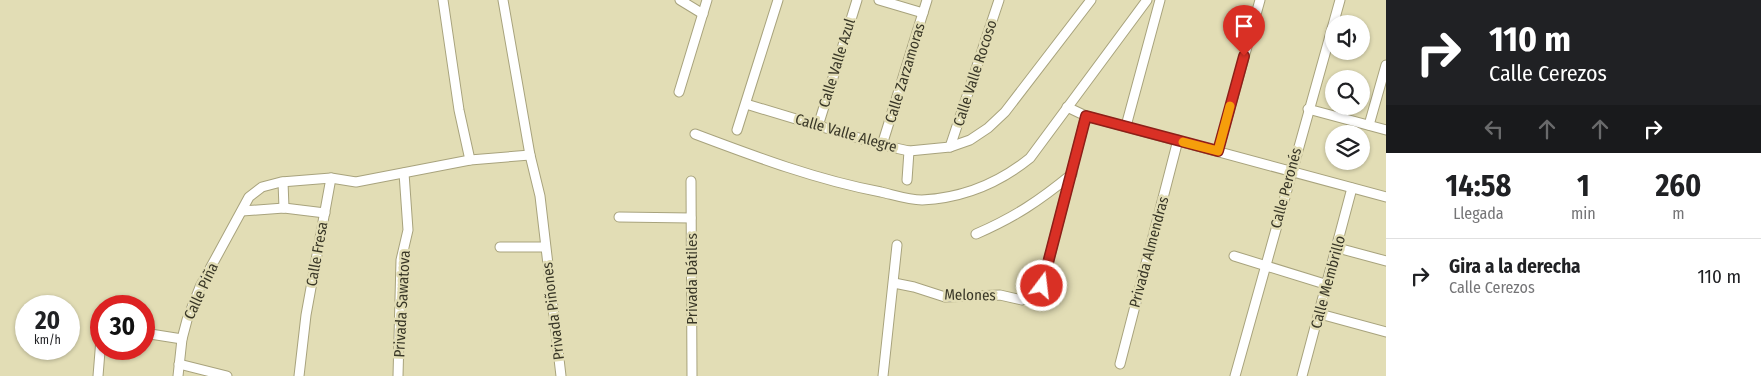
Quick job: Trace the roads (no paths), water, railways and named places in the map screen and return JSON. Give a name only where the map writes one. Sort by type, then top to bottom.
[{"type":"street","points":[[443,0],[459,110],[470,160]]},
{"type":"street","name":"Privada Piñones","points":[[503,0],[530,155],[540,196],[561,376]]},
{"type":"street","points":[[680,0],[703,14]]},
{"type":"street","points":[[679,92],[708,0]]},
{"type":"street","points":[[738,130],[778,0]]},
{"type":"street","name":"Calle Valle Azul","points":[[818,126],[856,0]]},
{"type":"street","points":[[880,0],[923,13]]},
{"type":"street","name":"Calle Zarzamoras","points":[[882,146],[927,0]]},
{"type":"street","name":"Calle Valle Rocoso","points":[[950,147],[999,0]]},
{"type":"street","name":"Calle Valle Alegre","points":[[746,104],[882,146],[909,151],[950,147],[970,140],[1005,112],[1091,0]]},
{"type":"street","points":[[695,134],[739,151],[841,184],[920,200],[966,192],[1006,177],[1030,158],[1147,0]]},
{"type":"street","points":[[1126,126],[1160,0]]},
{"type":"street","points":[[1218,151],[1260,0]]},
{"type":"street","name":"Calle Peronés","points":[[1235,376],[1290,171],[1340,0]]},
{"type":"street","points":[[1308,109],[1369,125],[1386,65]]},
{"type":"street","points":[[1067,107],[1086,116],[1386,198]]},
{"type":"street","points":[[976,234],[1006,221],[1037,203],[1072,174],[1086,116]]},
{"type":"street","points":[[1370,125],[1386,130]]},
{"type":"street","name":"Privada Almendras","points":[[1120,364],[1178,140]]},
{"type":"street","points":[[906,180],[909,151]]},
{"type":"street","name":"Calle Piña","points":[[178,376],[182,339],[200,287],[249,197],[255,192],[270,184],[283,182],[332,178],[356,182],[470,160],[530,155]]},
{"type":"street","name":"Privada Sawatova","points":[[398,376],[401,260],[408,230],[404,173]]},
{"type":"street","name":"Melones","points":[[894,283],[945,297],[1000,295],[1022,300],[1036,296],[1042,286],[1072,174]]},
{"type":"street","points":[[325,213],[332,178]]},
{"type":"street","name":"Privada Dátiles","points":[[691,181],[692,376]]},
{"type":"street","points":[[283,182],[284,208]]},
{"type":"street","name":"Calle Membrillo","points":[[1303,374],[1338,248],[1352,188]]},
{"type":"street","name":"Calle Fresa","points":[[242,211],[284,208],[325,213],[306,314],[299,376]]},
{"type":"street","points":[[619,217],[691,218]]},
{"type":"street","points":[[884,376],[898,245]]},
{"type":"street","name":"Privada Piñones","points":[[500,247],[545,247]]},
{"type":"street","points":[[1338,248],[1386,261]]},
{"type":"street","points":[[1234,256],[1328,285]]},
{"type":"street","points":[[1320,314],[1386,332]]},
{"type":"street","points":[[155,335],[182,339]]},
{"type":"street","points":[[98,376],[99,360]]},
{"type":"street","points":[[179,364],[227,376]]},
{"type":"street","points":[[1303,374],[1313,376]]}]
